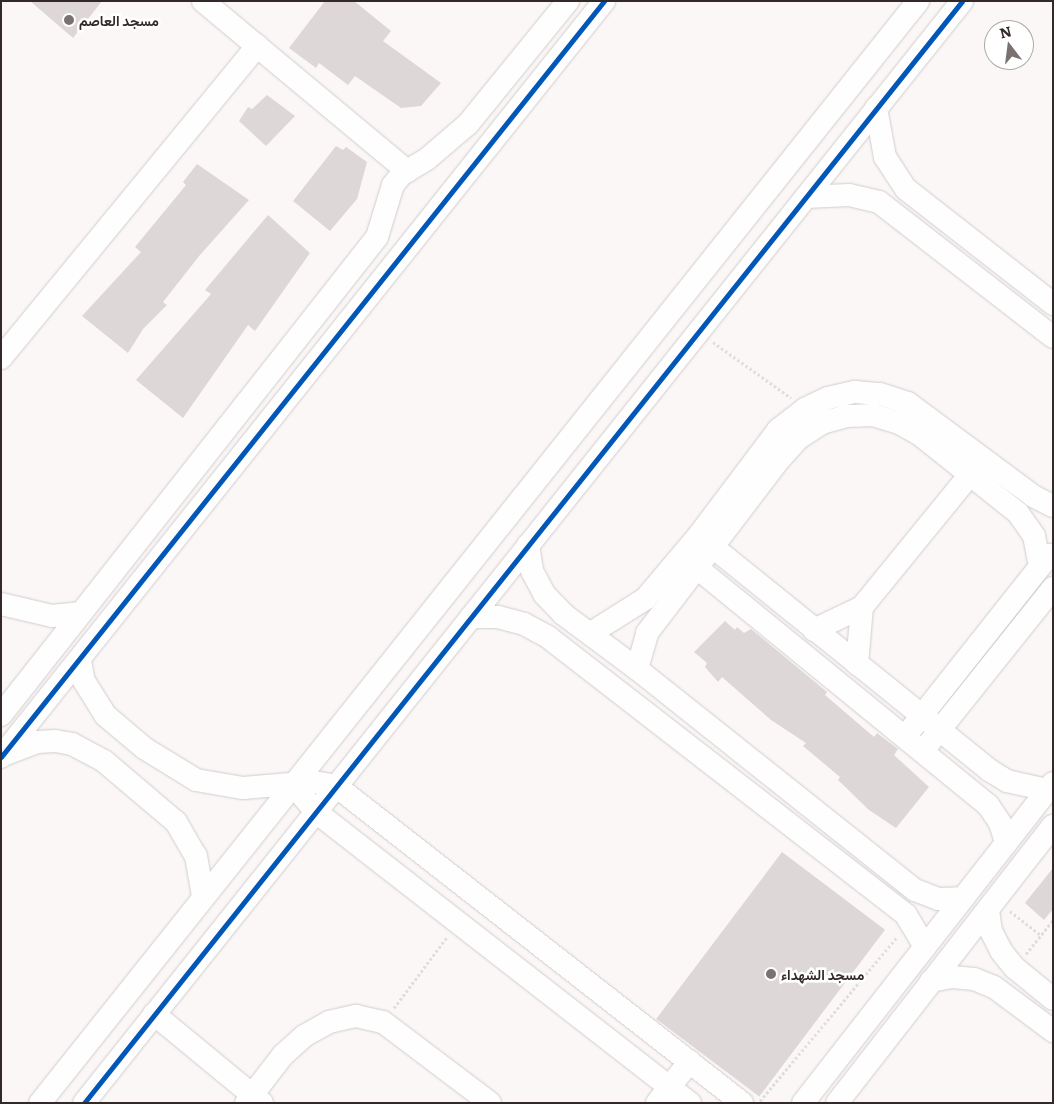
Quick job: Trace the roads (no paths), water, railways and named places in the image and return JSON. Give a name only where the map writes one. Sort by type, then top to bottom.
[{"type":"street","points":[[203,1],[408,171]]},
{"type":"street","points":[[1,715],[79,613],[377,238],[393,185],[468,124],[568,1]]},
{"type":"street","points":[[2,756],[80,661],[604,1]]},
{"type":"street","points":[[40,1103],[203,895],[918,1]]},
{"type":"street","points":[[84,1103],[962,1]]},
{"type":"street","points":[[1,358],[257,46]]},
{"type":"street","points":[[876,108],[885,157],[906,189],[1053,304]]},
{"type":"street","points":[[806,197],[849,195],[879,202],[1053,337]]},
{"type":"street","points":[[706,542],[778,430],[805,409],[828,398],[855,392],[880,394],[908,403],[1043,501]]},
{"type":"street","points":[[637,668],[647,633],[690,561],[799,438],[822,423],[847,416],[873,415],[899,423],[919,434],[969,476],[1018,513],[1046,558],[905,736]]},
{"type":"street","points":[[814,630],[862,607],[969,476]]},
{"type":"street","points":[[1018,513],[1023,515],[1033,511],[1036,501],[1043,501]]},
{"type":"street","points":[[706,542],[939,731],[1007,781],[1050,786]]},
{"type":"street","points":[[528,545],[532,571],[544,594],[563,614]]},
{"type":"street","points":[[591,633],[645,599],[690,561]]},
{"type":"street","points":[[690,561],[988,805],[1000,823],[1006,843]]},
{"type":"street","points":[[923,751],[1053,588]]},
{"type":"street","points":[[1,604],[52,616],[79,613]]},
{"type":"street","points":[[857,664],[862,607]]},
{"type":"street","points":[[548,637],[543,631],[544,617],[556,611],[563,614],[637,668],[899,878],[926,896],[938,899],[963,898]]},
{"type":"street","points":[[471,617],[498,617],[524,624],[548,637],[911,921],[924,948]]},
{"type":"street","points":[[80,661],[84,681],[105,715],[170,766],[196,780],[219,786],[243,788],[314,782],[336,786],[742,1103]]},
{"type":"street","points":[[2,756],[19,747],[54,741],[72,744],[104,761],[176,822],[196,856],[203,895]]},
{"type":"street","points":[[292,784],[316,812],[457,923],[664,1095],[690,1103]]},
{"type":"street","points":[[803,1103],[1050,786]]},
{"type":"street","points":[[837,1103],[1053,826]]},
{"type":"street","points":[[884,899],[901,896],[903,890],[899,878]]},
{"type":"street","points":[[992,905],[998,945],[1015,968],[1053,999]]},
{"type":"street","points":[[931,981],[952,977],[974,979],[994,987],[1052,1029]]},
{"type":"street","points":[[154,1014],[254,1100],[283,1055],[304,1036],[329,1022],[356,1016],[383,1022],[490,1103]]},
{"type":"street","points":[[664,1095],[690,1061]]},
{"type":"place","name":"مسجد العاصم","points":[[69,20]]},
{"type":"place","name":"مسجد الشهداء","points":[[771,974]]}]
